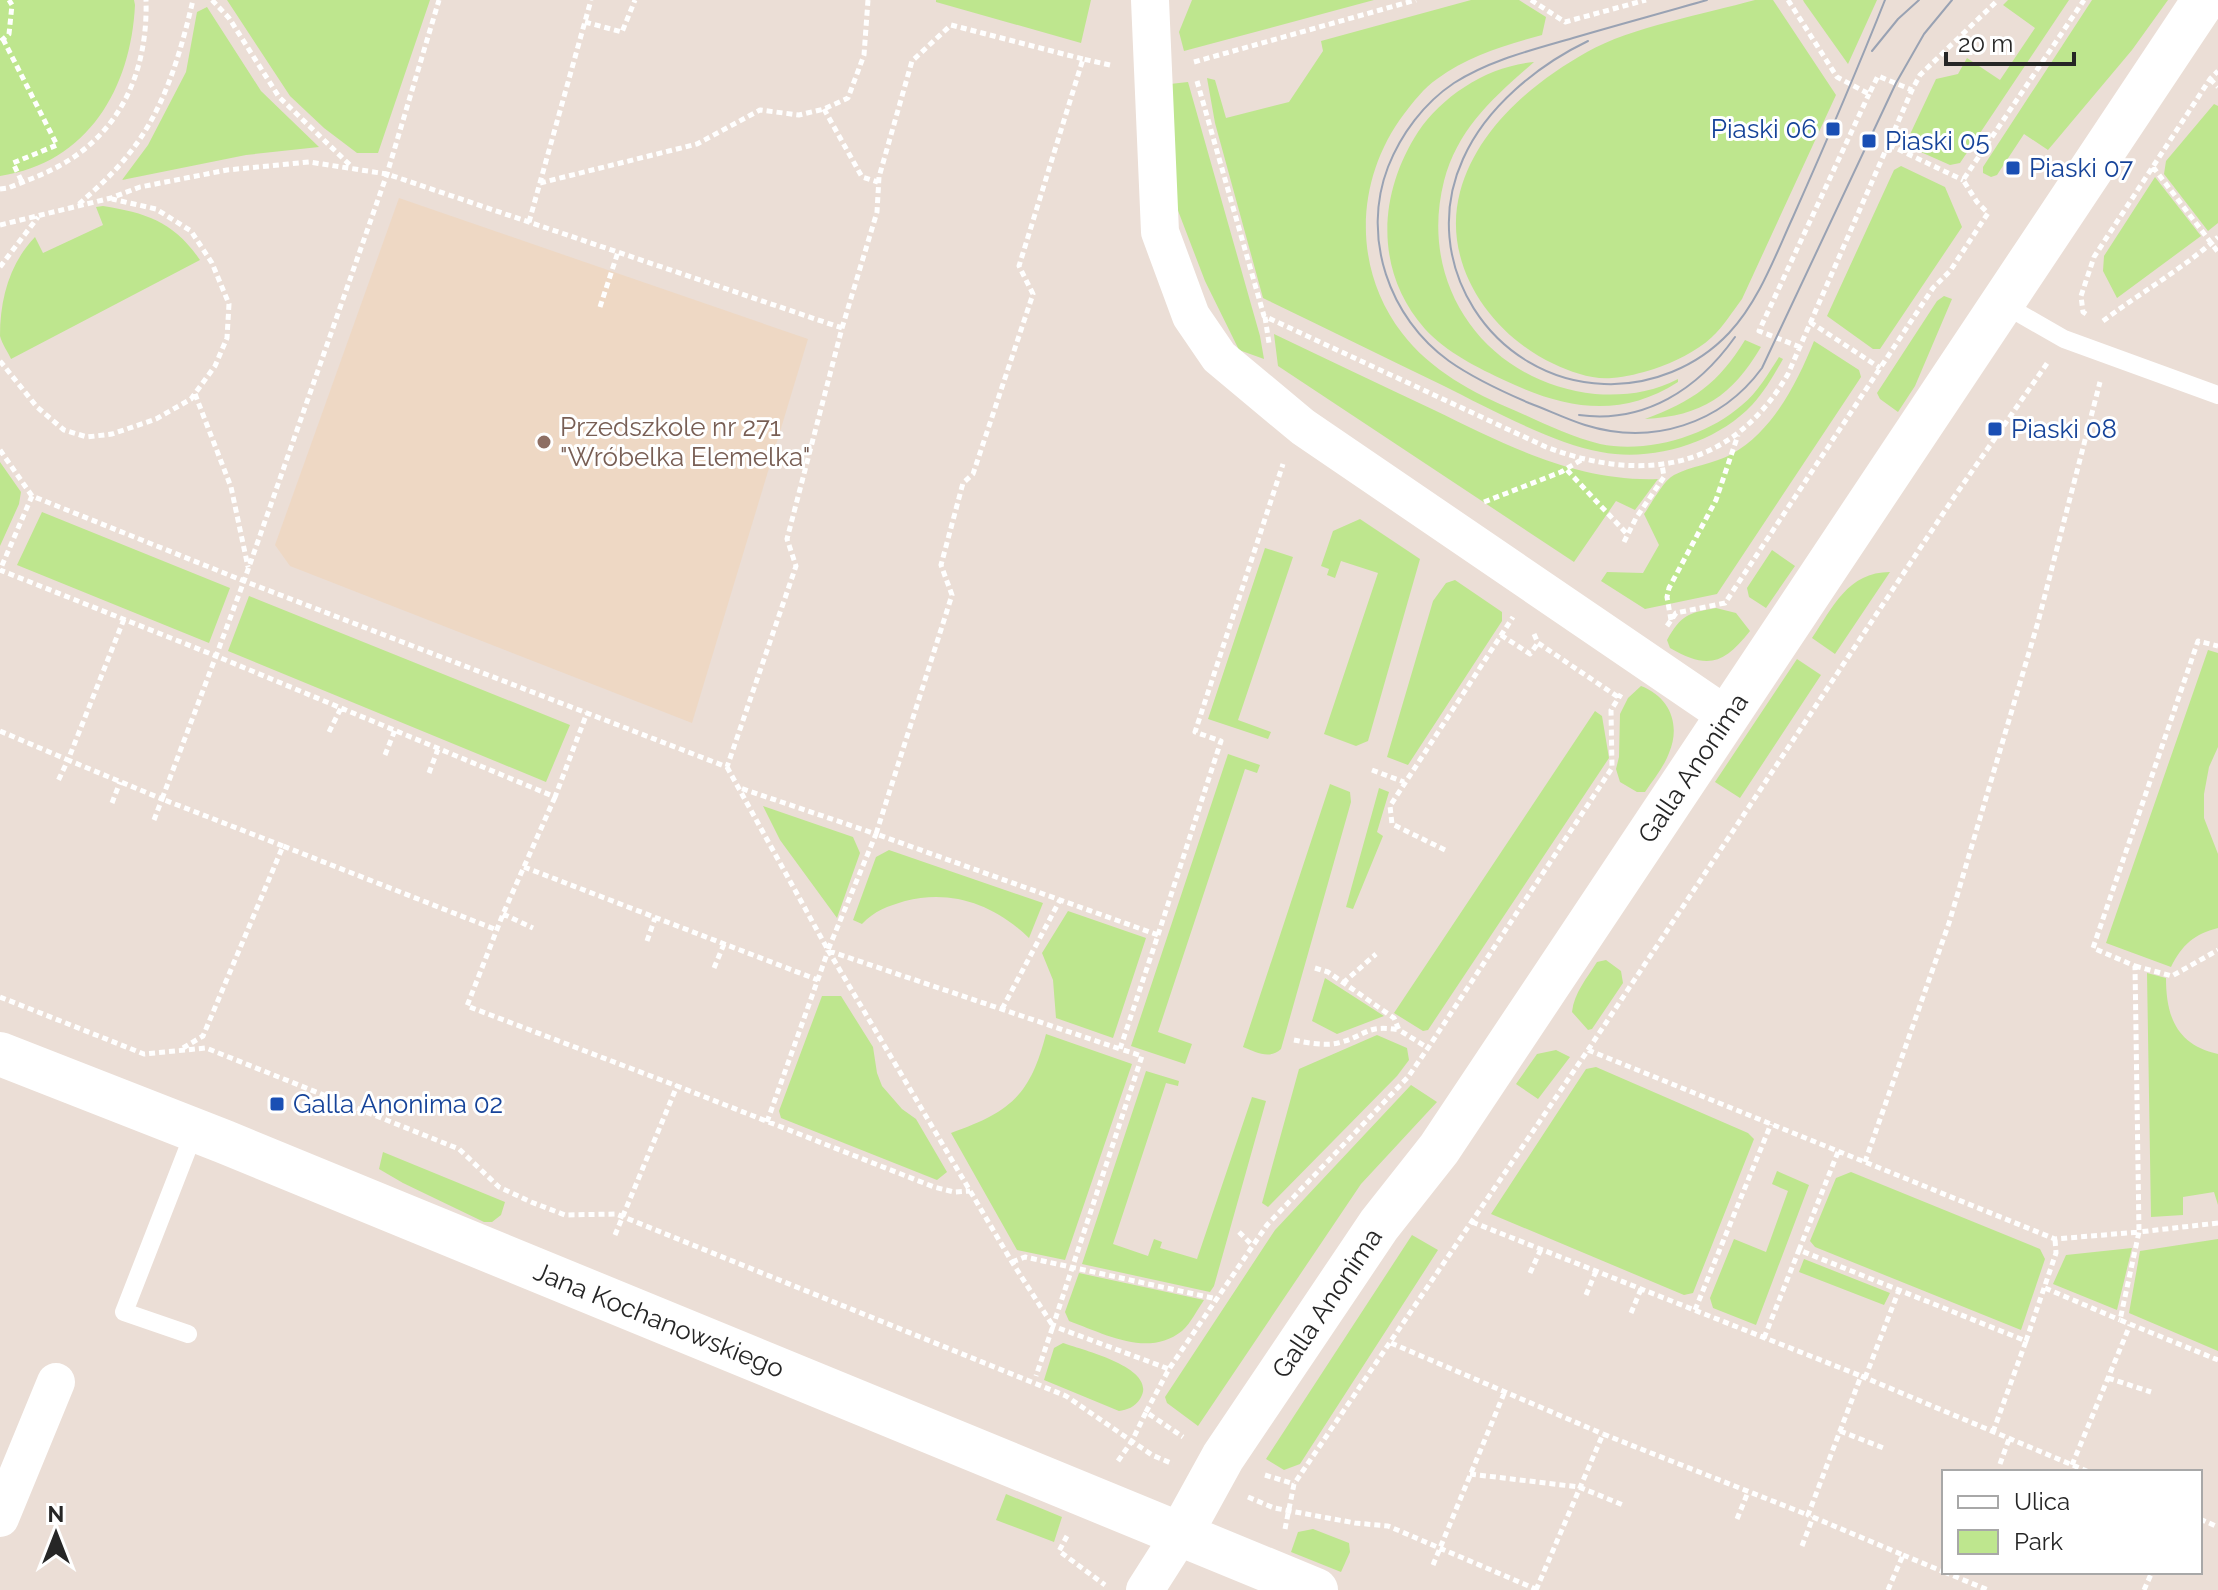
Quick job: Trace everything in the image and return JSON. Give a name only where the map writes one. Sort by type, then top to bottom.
[{"type":"street","points":[[1150,0],[1160,232],[1191,316],[1219,357],[1306,430],[1727,716]]},
{"type":"street","name":"Galla Anonima","points":[[1180,1535],[1209,1480],[1379,1225],[1439,1149],[2204,0]]},
{"type":"street","name":"Jana Kochanowskiego","points":[[0,1054],[195,1130],[1316,1590]]},
{"type":"street","points":[[0,1518],[56,1382]]},
{"type":"street","points":[[1145,1590],[1180,1535]]},
{"type":"lane","points":[[2003,304],[2064,339],[2218,395]]},
{"type":"lane","points":[[188,1334],[124,1312],[195,1130]]},
{"type":"path","points":[[9,0],[12,5],[9,34],[1,40],[57,145],[13,163],[22,182]]},
{"type":"path","points":[[0,189],[59,167],[95,143],[120,109],[141,66],[147,30],[146,0]]},
{"type":"path","points":[[77,206],[129,155],[169,87],[193,0]]},
{"type":"path","points":[[212,0],[229,18],[279,97],[353,169]]},
{"type":"path","points":[[154,820],[249,568],[387,174],[439,0]]},
{"type":"path","points":[[529,222],[591,0]]},
{"type":"path","points":[[585,22],[622,32],[635,0]]},
{"type":"path","points":[[540,183],[697,144],[760,110],[799,115],[824,109],[848,98],[864,55],[868,0]]},
{"type":"path","points":[[1416,0],[1192,62],[1264,316],[1546,447],[1581,460],[1625,467],[1662,464],[1703,452],[1738,435],[1774,399],[1920,75],[1998,0]]},
{"type":"path","points":[[1531,0],[1565,22],[1646,0]]},
{"type":"path","points":[[1788,0],[1837,77],[1869,94]]},
{"type":"path","points":[[1963,180],[2084,0]]},
{"type":"path","points":[[727,767],[796,566],[787,539],[842,328],[877,212],[879,182],[912,61],[951,25],[1110,65]]},
{"type":"path","points":[[767,1122],[828,950],[876,834],[952,595],[941,565],[963,483],[973,474],[1033,294],[1019,266],[1083,59]]},
{"type":"path","points":[[1294,1484],[1588,1050],[1952,500],[2083,312],[2081,296],[2094,257],[2218,71]]},
{"type":"path","points":[[1800,347],[1759,331],[1878,76],[1912,90]]},
{"type":"path","points":[[2210,79],[2218,87]]},
{"type":"path","points":[[824,109],[862,177],[879,182]]},
{"type":"path","points":[[1146,1412],[1169,1369],[1252,1245],[1296,1192],[1408,1077],[1428,1048],[1612,768],[1611,710],[1671,620],[1676,613],[1725,603],[1933,288],[1950,271],[1988,213],[1963,180],[1889,145]]},
{"type":"path","points":[[0,225],[111,198],[140,187],[227,170],[309,162],[387,174],[842,328]]},
{"type":"path","points":[[2153,166],[2218,252]]},
{"type":"path","points":[[0,361],[37,407],[64,430],[87,437],[112,434],[156,419],[191,399],[215,366],[227,338],[229,304],[212,263],[191,231],[156,209],[111,198]]},
{"type":"path","points":[[0,267],[39,216]]},
{"type":"path","points":[[2112,329],[2099,324],[2193,259],[2218,237]]},
{"type":"path","points":[[600,307],[618,252]]},
{"type":"path","points":[[2083,312],[2091,318]]},
{"type":"path","points":[[1810,322],[1880,368]]},
{"type":"path","points":[[1865,1162],[1949,923],[2038,622],[2100,380]]},
{"type":"path","points":[[195,394],[231,487],[249,568]]},
{"type":"path","points":[[1120,1049],[1221,741],[1195,732],[1285,459],[1306,430]]},
{"type":"path","points":[[1671,620],[1667,597],[1669,588],[1716,500],[1738,435]]},
{"type":"path","points":[[0,450],[32,496],[727,767],[828,950],[1053,1326],[1169,1369]]},
{"type":"path","points":[[1438,519],[1567,470],[1581,460]]},
{"type":"path","points":[[1624,542],[1664,477],[1662,464]]},
{"type":"path","points":[[1567,470],[1628,535]]},
{"type":"path","points":[[32,496],[0,570],[555,797]]},
{"type":"path","points":[[1445,850],[1392,824],[1390,806],[1515,614]]},
{"type":"path","points":[[58,781],[124,619]]},
{"type":"path","points":[[1501,635],[1530,654],[1538,643]]},
{"type":"path","points":[[2218,646],[2198,641],[2093,948],[2135,966],[2172,976],[2218,950]]},
{"type":"path","points":[[1584,674],[1618,697]]},
{"type":"path","points":[[329,732],[341,708]]},
{"type":"path","points":[[587,713],[467,1006],[934,1187],[954,1192],[970,1191]]},
{"type":"path","points":[[385,755],[395,730]]},
{"type":"path","points":[[0,731],[162,799],[497,930]]},
{"type":"path","points":[[429,773],[438,749]]},
{"type":"path","points":[[1372,770],[1404,782]]},
{"type":"path","points":[[112,803],[120,782]]},
{"type":"path","points":[[740,788],[1158,935]]},
{"type":"path","points":[[180,1051],[203,1036],[283,846]]},
{"type":"path","points":[[524,867],[818,980]]},
{"type":"path","points":[[1002,1009],[1060,900]]},
{"type":"path","points":[[503,914],[533,928]]},
{"type":"path","points":[[647,941],[655,918]]},
{"type":"path","points":[[714,968],[724,944]]},
{"type":"path","points":[[828,950],[1142,1056],[1036,1376]]},
{"type":"path","points":[[1343,983],[1376,954]]},
{"type":"path","points":[[2120,1320],[2139,1232],[2135,966]]},
{"type":"path","points":[[1315,968],[1328,972],[1394,1018],[1399,1030]]},
{"type":"path","points":[[0,997],[144,1054],[206,1048],[459,1149],[499,1187],[565,1215],[616,1214],[1066,1396],[1152,1455],[1274,1508],[1388,1526],[1537,1590],[1603,1434]]},
{"type":"path","points":[[1294,1040],[1308,1044],[1338,1043],[1378,1026],[1399,1030],[1428,1048]]},
{"type":"path","points":[[1588,1050],[2055,1239],[2218,1223]]},
{"type":"path","points":[[615,1235],[677,1086]]},
{"type":"path","points":[[1695,1310],[1771,1124]]},
{"type":"path","points":[[1764,1338],[1838,1152]]},
{"type":"path","points":[[1472,1222],[1863,1377],[2074,1468],[2130,1325]]},
{"type":"path","points":[[1239,1232],[1252,1245]]},
{"type":"path","points":[[1993,1432],[2045,1288],[2056,1253],[2055,1239]]},
{"type":"path","points":[[1530,1273],[1541,1249]]},
{"type":"path","points":[[1799,1250],[2026,1341]]},
{"type":"path","points":[[1012,1262],[1025,1257],[1217,1299]]},
{"type":"path","points":[[1586,1295],[1596,1271]]},
{"type":"path","points":[[2045,1288],[2218,1360]]},
{"type":"path","points":[[1631,1313],[1641,1289]]},
{"type":"path","points":[[1802,1546],[1840,1431],[1899,1290]]},
{"type":"path","points":[[1390,1343],[1603,1434],[1942,1571]]},
{"type":"path","points":[[2108,1378],[2151,1392]]},
{"type":"path","points":[[1433,1565],[1505,1391]]},
{"type":"path","points":[[1840,1431],[1886,1449]]},
{"type":"path","points":[[2000,1464],[2009,1439]]},
{"type":"path","points":[[1470,1474],[1579,1487],[1623,1505]]},
{"type":"path","points":[[1737,1519],[1748,1492]]},
{"type":"path","points":[[1888,1590],[1903,1555]]},
{"type":"path","points":[[1949,1574],[1988,1590]]},
{"type":"shaded area","name":"Przedszkole nr 271 \"Wróbelka Elemelka\"","points":[[399,198],[808,339],[692,723],[290,566],[275,545]]},
{"type":"green space","points":[[0,0],[134,0],[135,5],[125,65],[99,117],[80,138],[58,155],[31,168],[0,176]]},
{"type":"green space","points":[[227,0],[430,0],[378,153],[357,153],[290,96]]},
{"type":"green space","points":[[936,0],[1091,0],[1081,43]]},
{"type":"green space","points":[[1192,0],[1374,0],[1184,51],[1179,32]]},
{"type":"green space","points":[[1471,0],[1519,0],[1546,17],[1542,35],[1487,52],[1449,71],[1419,95],[1388,139],[1376,166],[1366,224],[1374,280],[1386,308],[1413,346],[1439,369],[1468,388],[1568,434],[1600,444],[1656,444],[1712,426],[1748,400],[1779,357],[1783,359],[1752,405],[1721,430],[1662,452],[1621,454],[1583,448],[1521,424],[1263,298],[1215,123],[1207,78],[1215,80],[1226,118],[1289,102],[1323,51],[1321,41]]},
{"type":"green space","points":[[1755,0],[1773,0],[1836,95],[1742,299],[1712,337],[1699,347],[1669,363],[1639,373],[1612,378],[1590,377],[1561,367],[1531,351],[1510,335],[1476,294],[1458,245],[1456,219],[1460,192],[1479,148],[1493,128],[1527,93],[1587,52],[1646,28]]},
{"type":"green space","points":[[1877,0],[1848,64],[1804,2]]},
{"type":"green space","points":[[2008,0],[2069,0],[1960,163],[1950,165],[1905,145],[1936,79],[1958,74],[1967,58],[2000,80],[2035,28],[2003,5]]},
{"type":"green space","points":[[2092,0],[2168,0],[2132,50],[2048,150],[2024,134],[1997,175],[1991,177],[1983,173],[1983,167]]},
{"type":"green space","points":[[207,7],[261,91],[319,147],[246,155],[122,180],[148,145],[186,72],[197,12]]},
{"type":"green space","points":[[1534,62],[1479,115],[1458,145],[1444,181],[1438,220],[1441,257],[1452,292],[1469,323],[1493,350],[1522,371],[1557,386],[1595,394],[1637,392],[1658,388],[1678,379],[1678,382],[1656,394],[1635,401],[1593,406],[1571,403],[1528,391],[1484,371],[1452,352],[1425,329],[1408,306],[1397,282],[1387,232],[1389,206],[1395,181],[1418,132],[1440,106],[1468,85],[1500,69]]},
{"type":"green space","points":[[1188,82],[1264,359],[1239,350],[1205,281],[1177,208],[1170,84]]},
{"type":"green space","points":[[2214,104],[2218,106],[2218,223],[2208,231],[2164,174],[2166,161]]},
{"type":"green space","points":[[1901,166],[1945,187],[1962,227],[1880,349],[1873,349],[1827,316],[1894,170]]},
{"type":"green space","points":[[2155,177],[2201,236],[2117,298],[2103,271],[2104,256]]},
{"type":"green space","points":[[103,206],[158,221],[180,237],[200,260],[11,359],[0,336],[0,322],[4,295],[19,258],[35,237],[43,253],[103,225],[96,207]]},
{"type":"green space","points":[[1944,296],[1952,299],[1915,386],[1898,412],[1880,399],[1877,393],[1937,301]]},
{"type":"green space","points":[[1274,334],[1542,459],[1599,474],[1658,479],[1635,510],[1616,501],[1574,562],[1278,366]]},
{"type":"green space","points":[[1745,340],[1761,347],[1727,391],[1699,408],[1645,419],[1677,406],[1703,389],[1725,368]]},
{"type":"green space","points":[[1814,341],[1859,370],[1861,377],[1717,594],[1645,609],[1601,581],[1607,572],[1643,573],[1659,545],[1644,514],[1662,487],[1674,475],[1732,454],[1760,433],[1782,405]]},
{"type":"green space","points":[[0,462],[21,492],[19,504],[0,546]]},
{"type":"green space","points":[[42,512],[230,588],[209,643],[17,565]]},
{"type":"green space","points":[[1360,519],[1420,559],[1368,741],[1356,746],[1324,734],[1378,573],[1341,561],[1335,578],[1327,575],[1329,569],[1321,566],[1333,531]]},
{"type":"green space","points":[[1265,548],[1293,557],[1238,720],[1271,732],[1268,739],[1208,719]]},
{"type":"green space","points":[[1772,550],[1795,566],[1766,608],[1749,597],[1747,588]]},
{"type":"green space","points":[[1890,572],[1835,654],[1812,638],[1835,603],[1852,585],[1863,578]]},
{"type":"green space","points":[[1455,580],[1502,612],[1502,621],[1408,765],[1387,757],[1433,601],[1446,583]]},
{"type":"green space","points":[[249,596],[570,725],[546,782],[228,651]]},
{"type":"green space","points":[[1716,608],[1736,613],[1750,631],[1732,651],[1723,657],[1705,661],[1670,648],[1667,640],[1681,620]]},
{"type":"green space","points":[[2208,650],[2218,653],[2218,747],[2209,767],[2204,818],[2218,854],[2218,928],[2190,942],[2171,967],[2106,943]]},
{"type":"green space","points":[[1797,659],[1821,675],[1740,798],[1715,782]]},
{"type":"green space","points":[[1641,686],[1666,705],[1674,732],[1669,753],[1661,768],[1645,792],[1637,792],[1620,782],[1616,769],[1620,714],[1628,698]]},
{"type":"green space","points":[[1595,711],[1602,716],[1609,758],[1428,1030],[1423,1031],[1394,1013]]},
{"type":"green space","points":[[1228,754],[1260,765],[1257,773],[1245,769],[1158,1032],[1192,1044],[1185,1064],[1131,1046]]},
{"type":"green space","points":[[1330,784],[1350,792],[1351,802],[1281,1049],[1272,1054],[1262,1054],[1243,1047]]},
{"type":"green space","points":[[1379,788],[1389,792],[1377,832],[1383,836],[1353,909],[1346,907]]},
{"type":"green space","points":[[763,806],[853,837],[860,853],[837,918],[780,840]]},
{"type":"green space","points":[[889,850],[1043,903],[1029,938],[1016,926],[987,909],[939,897],[905,901],[882,910],[862,924],[853,920],[876,857]]},
{"type":"green space","points":[[1068,911],[1146,938],[1113,1038],[1056,1018],[1053,980],[1042,953]]},
{"type":"green space","points":[[1606,960],[1621,971],[1623,983],[1592,1029],[1588,1030],[1572,1012],[1573,1005],[1597,962]]},
{"type":"green space","points":[[2147,973],[2166,978],[2168,1005],[2184,1036],[2204,1050],[2218,1054],[2218,1205],[2214,1192],[2183,1197],[2183,1215],[2151,1217]]},
{"type":"green space","points":[[1325,978],[1384,1016],[1337,1034],[1312,1021]]},
{"type":"green space","points":[[822,996],[841,996],[873,1047],[882,1086],[902,1109],[916,1119],[947,1172],[937,1180],[781,1118],[779,1111]]},
{"type":"green space","points":[[1046,1034],[1132,1064],[1065,1260],[1017,1250],[951,1133],[988,1117],[1015,1099],[1033,1073]]},
{"type":"green space","points":[[1377,1035],[1407,1048],[1409,1060],[1397,1076],[1268,1207],[1262,1203],[1299,1069]]},
{"type":"green space","points":[[1556,1050],[1570,1057],[1538,1099],[1516,1084],[1537,1054]]},
{"type":"green space","points":[[1596,1067],[1748,1133],[1754,1139],[1693,1293],[1684,1295],[1491,1214],[1586,1069]]},
{"type":"green space","points":[[1146,1071],[1179,1081],[1178,1086],[1166,1083],[1113,1244],[1148,1256],[1154,1239],[1162,1242],[1160,1248],[1197,1259],[1252,1097],[1266,1101],[1210,1292],[1082,1264]]},
{"type":"green space","points":[[1411,1085],[1437,1102],[1361,1184],[1198,1426],[1167,1403],[1165,1397],[1275,1230]]},
{"type":"green space","points":[[383,1152],[505,1202],[501,1215],[492,1222],[484,1222],[403,1183],[379,1169]]},
{"type":"green space","points":[[1777,1171],[1809,1185],[1756,1325],[1713,1308],[1710,1298],[1734,1239],[1766,1252],[1788,1191],[1772,1184]]},
{"type":"green space","points":[[1851,1172],[2040,1249],[2045,1259],[2021,1330],[1815,1247],[1810,1241],[1836,1178]]},
{"type":"green space","points":[[1412,1235],[1438,1250],[1300,1464],[1284,1470],[1266,1459]]},
{"type":"green space","points":[[2218,1239],[2218,1351],[2129,1313],[2140,1251]]},
{"type":"green space","points":[[2132,1248],[2117,1310],[2053,1284],[2066,1255]]},
{"type":"green space","points":[[1804,1259],[1890,1293],[1884,1305],[1799,1272]]},
{"type":"green space","points":[[1079,1273],[1204,1300],[1185,1328],[1169,1339],[1155,1343],[1126,1341],[1069,1321],[1065,1312]]},
{"type":"green space","points":[[1063,1343],[1116,1362],[1129,1370],[1139,1378],[1143,1388],[1138,1402],[1131,1408],[1119,1411],[1044,1380],[1054,1348]]},
{"type":"green space","points":[[1006,1494],[1062,1517],[1054,1542],[996,1520]]},
{"type":"green space","points":[[1313,1529],[1349,1543],[1350,1552],[1341,1572],[1291,1552],[1298,1532]]},
{"type":"tram line","points":[[1707,0],[1527,51],[1482,68],[1443,91],[1407,131],[1388,167],[1380,194],[1380,248],[1396,299],[1410,322],[1449,361],[1529,403],[1578,423],[1610,431],[1660,431],[1706,416],[1726,403],[1762,368],[1896,83],[1924,34],[1952,0]]},
{"type":"tram line","points":[[1588,41],[1533,75],[1485,122],[1463,159],[1451,198],[1449,237],[1457,274],[1474,309],[1498,338],[1528,362],[1564,377],[1604,384],[1638,382],[1672,372],[1702,356],[1729,333],[1749,307],[1766,278],[1885,0]]},
{"type":"tram line","points":[[1872,51],[1898,19],[1919,0]]},
{"type":"tram line","points":[[1579,415],[1626,414],[1668,399],[1704,372],[1735,337]]},
{"type":"place","name":"Piaski 06","points":[[1833,129]]},
{"type":"place","name":"Piaski 05","points":[[1869,141]]},
{"type":"place","name":"Piaski 07","points":[[2013,168]]},
{"type":"place","name":"Piaski 08","points":[[1995,429]]},
{"type":"place","name":"Przedszkole nr 271 \"Wróbelka Elemelka\"","points":[[544,442]]},
{"type":"place","name":"Galla Anonima 02","points":[[277,1104]]}]
